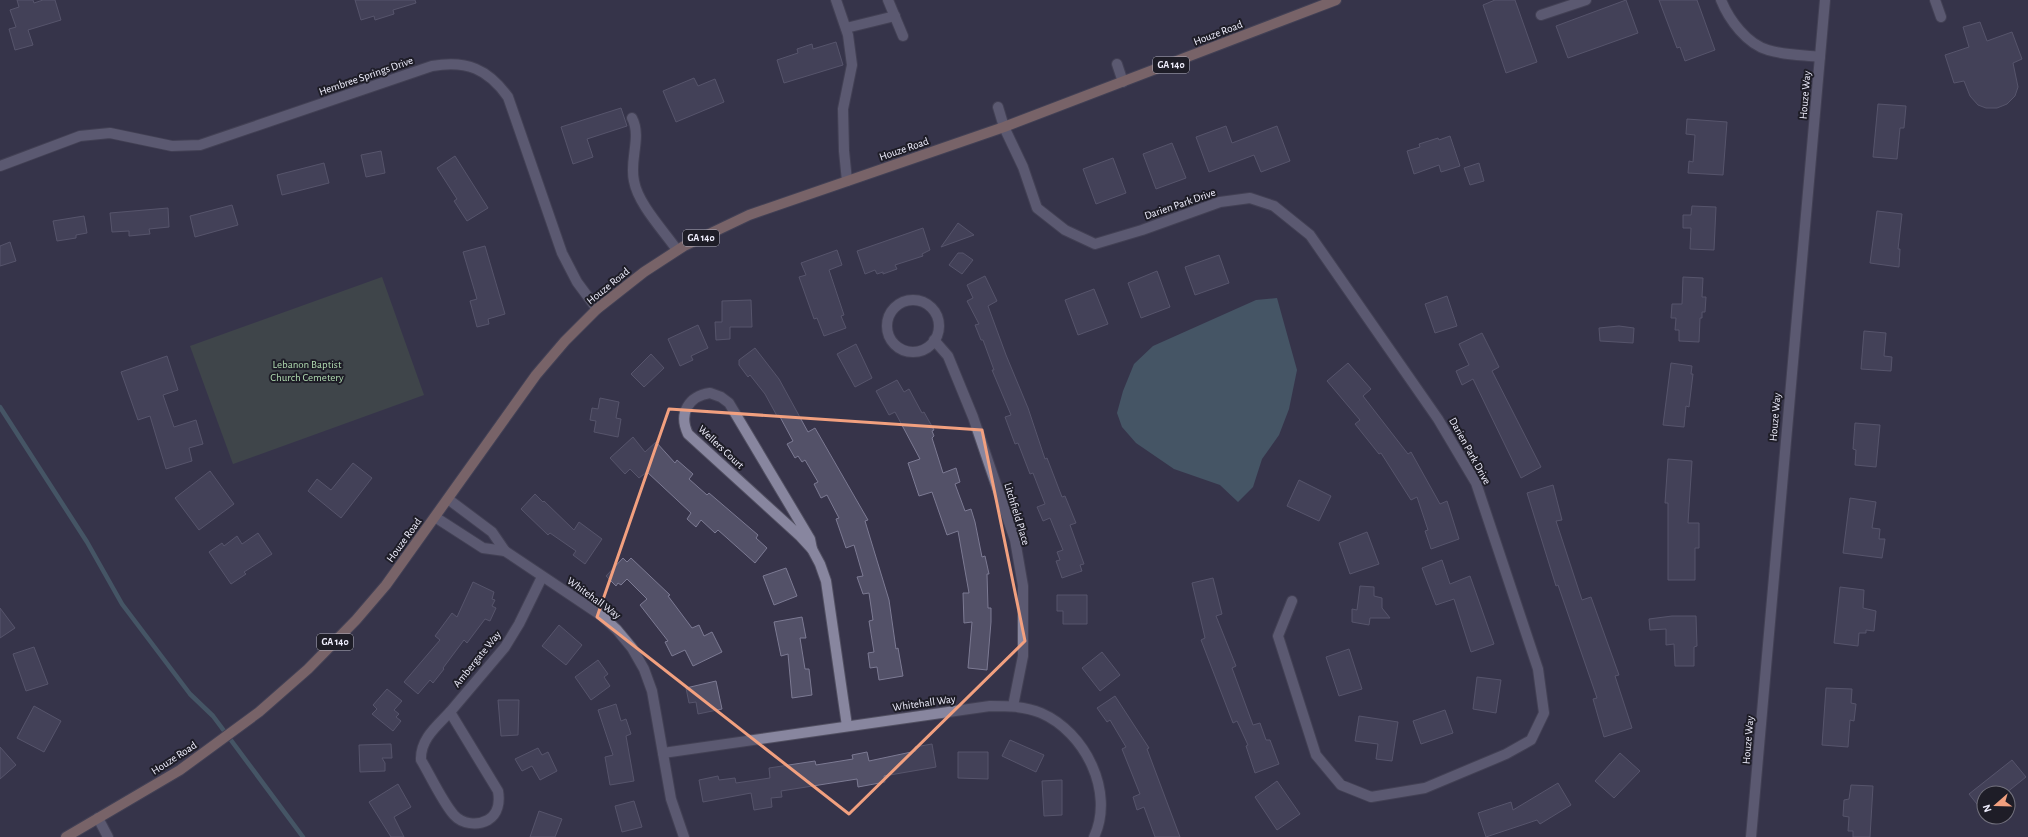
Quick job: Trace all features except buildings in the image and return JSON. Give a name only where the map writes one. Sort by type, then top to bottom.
[{"type":"main road","name":"Houze Road","points":[[66,837],[180,770],[229,736],[308,669],[356,620],[386,585],[536,375],[565,341],[597,309],[644,272],[678,250],[750,215],[1004,127],[1336,0]]},
{"type":"street","points":[[836,0],[848,35],[852,65],[843,109],[844,151],[847,181]]},
{"type":"street","points":[[888,0],[903,36]]},
{"type":"street","points":[[1541,15],[1586,0]]},
{"type":"street","points":[[1721,0],[1725,10],[1732,20],[1753,42],[1768,50],[1820,57]]},
{"type":"street","name":"Houze Way","points":[[1752,837],[1825,0]]},
{"type":"street","points":[[1935,0],[1941,17]]},
{"type":"street","points":[[846,28],[895,16]]},
{"type":"street","name":"Hembree Springs Drive","points":[[0,166],[80,136],[110,134],[172,146],[200,145],[432,66],[460,64],[475,68],[488,74],[500,85],[508,97],[562,253],[577,282],[597,309]]},
{"type":"street","points":[[1117,64],[1123,82]]},
{"type":"street","name":"Darien Park Drive","points":[[998,107],[1004,127],[1023,167],[1037,208],[1065,230],[1095,244],[1142,230],[1220,202],[1250,198],[1274,206],[1310,235],[1438,419],[1476,484],[1538,669],[1544,713],[1531,740],[1506,754],[1425,788],[1371,797],[1341,785],[1316,755],[1278,636],[1292,601]]},
{"type":"street","points":[[632,118],[636,132],[636,147],[632,160],[634,182],[649,213],[678,250]]},
{"type":"street","points":[[908,300],[917,300],[929,305],[937,315],[939,324],[938,332],[934,340],[921,351],[904,350],[896,346],[890,340],[886,323],[888,315],[893,308],[908,300]]},
{"type":"street","name":"Litchfield Place","points":[[934,340],[948,356],[974,417],[1015,540],[1022,586],[1023,656],[1013,706]]},
{"type":"street","name":"Wellers Court","points":[[812,549],[810,539],[729,403],[721,396],[710,393],[701,394],[692,399],[687,406],[684,415],[685,426],[688,434],[800,536],[812,549],[820,564],[826,581],[848,726]]},
{"type":"street","points":[[448,499],[492,532],[506,551]]},
{"type":"street","points":[[435,517],[483,548],[506,551]]},
{"type":"street","name":"Whitehall Way","points":[[506,551],[542,577],[602,616],[617,630],[632,648],[644,669],[652,690],[671,799],[684,837]]},
{"type":"street","name":"Ambergate Way","points":[[450,712],[498,791],[499,801],[496,812],[490,819],[482,823],[466,823],[454,816],[422,760],[421,751],[425,740],[505,647],[519,624],[542,577]]},
{"type":"street","name":"Whitehall Way","points":[[664,753],[990,706],[1013,706],[1041,713],[1062,725],[1079,742],[1092,764],[1098,785],[1100,810],[1094,837]]},
{"type":"street","points":[[98,818],[108,837]]},
{"type":"highlighted area","points":[[669,409],[982,430],[1025,641],[849,814],[597,617]]},
{"type":"green space","name":"Lebanon Baptist Church Cemetery","points":[[382,277],[424,395],[233,464],[190,346]]},
{"type":"shaded area","points":[[1277,298],[1297,370],[1289,409],[1279,435],[1262,459],[1253,487],[1238,502],[1220,485],[1174,469],[1136,443],[1122,427],[1117,413],[1123,391],[1134,364],[1153,346],[1256,300]]},
{"type":"waterway","points":[[0,407],[87,542],[122,604],[190,694],[213,716],[303,837]]}]
